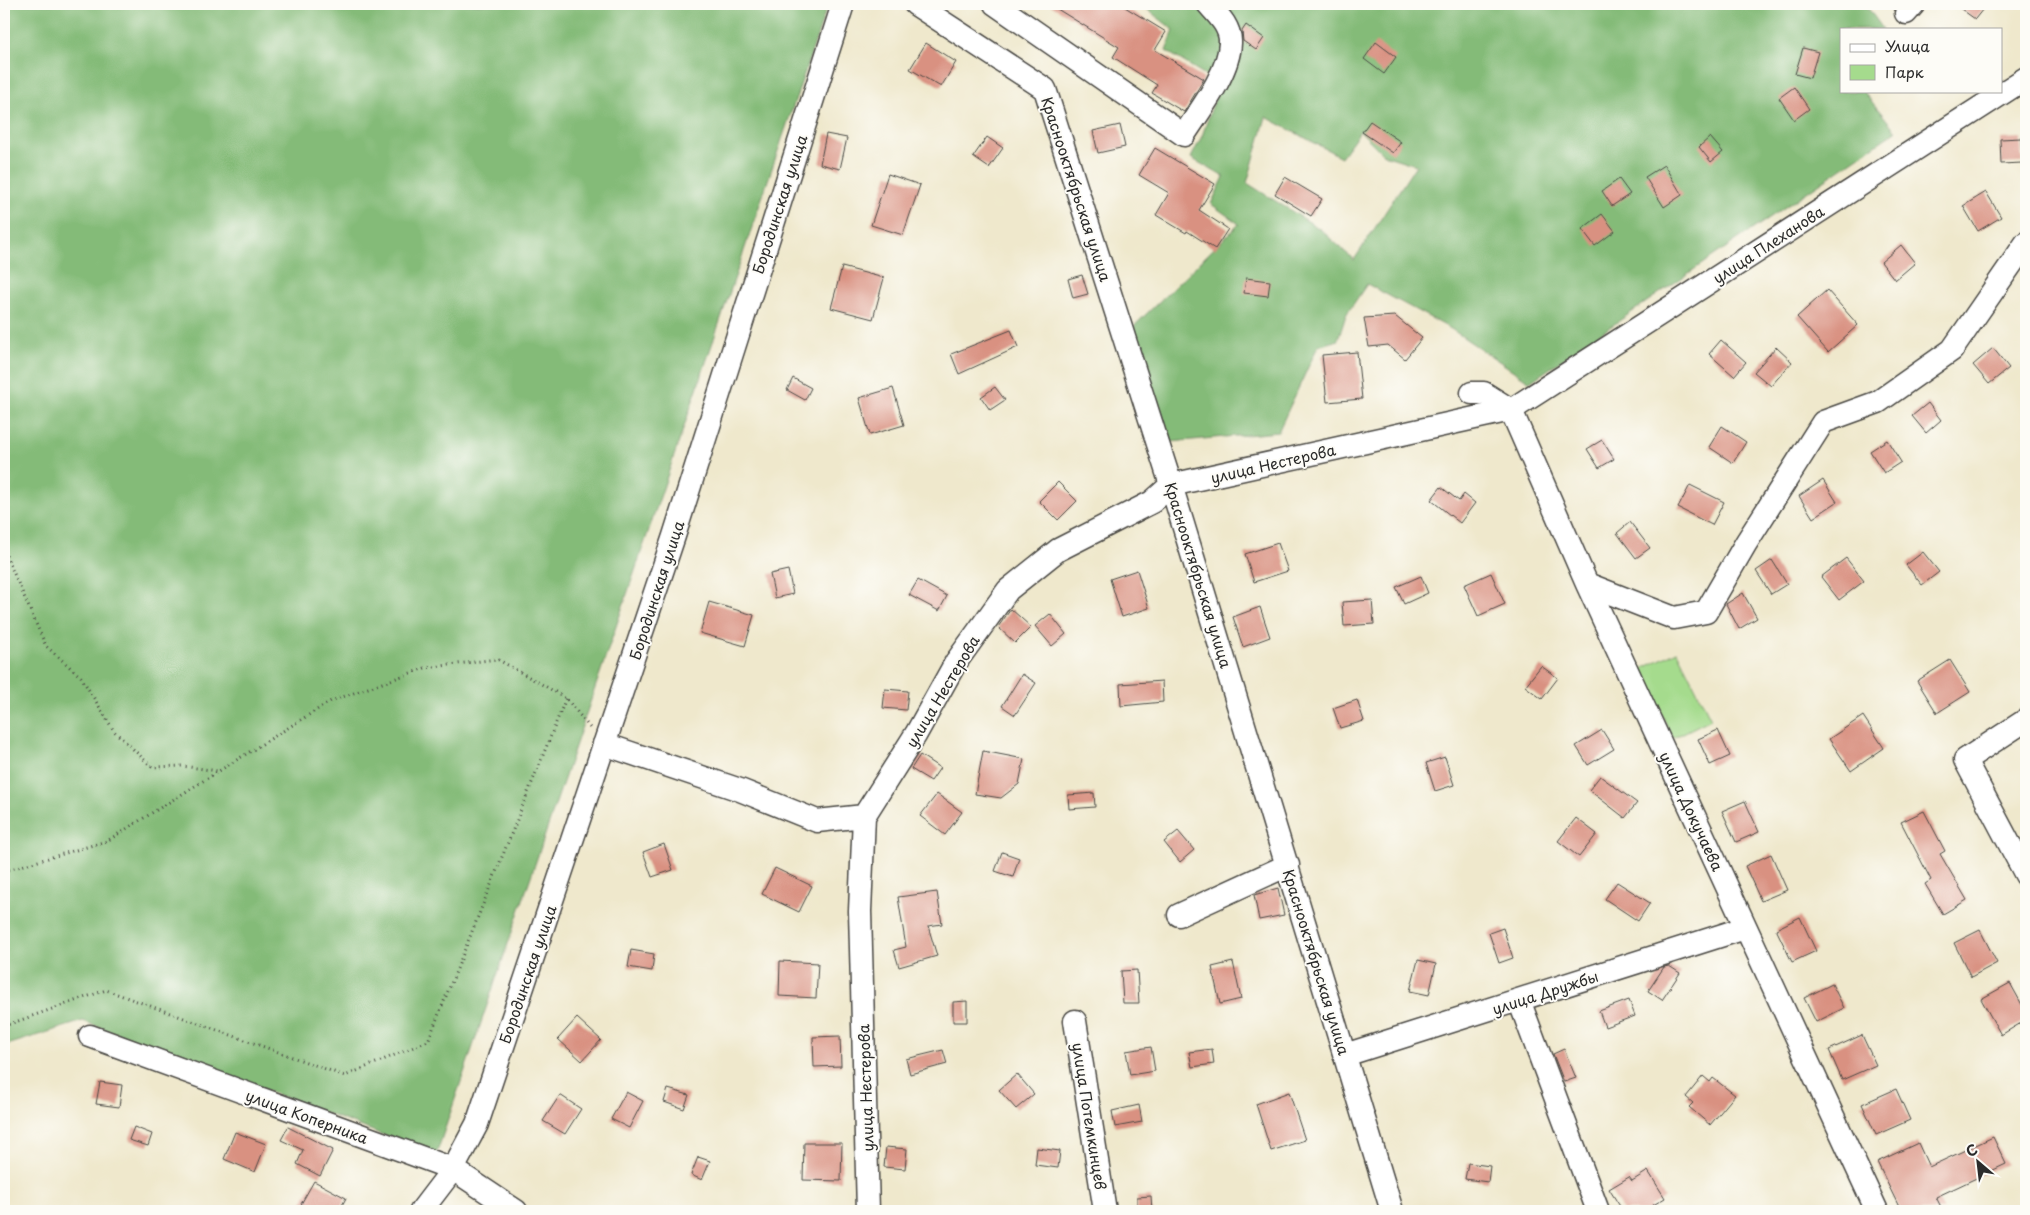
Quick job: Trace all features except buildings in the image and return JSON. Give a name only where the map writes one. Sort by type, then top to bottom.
[{"type":"street","name":"Бородинская улица","points":[[421,1211],[453,1169],[477,1124],[674,536],[843,4]]},
{"type":"street","name":"Краснооктябрьская улица","points":[[915,4],[1045,89],[1171,485],[1392,1211]]},
{"type":"street","points":[[995,4],[1184,135],[1224,70],[1231,42],[1224,22],[1208,4]]},
{"type":"street","name":"улица Плеханова","points":[[1511,410],[2026,78]]},
{"type":"street","points":[[1587,584],[1674,618],[1706,612],[1746,543],[1823,422],[1878,402],[1952,350],[2026,243]]},
{"type":"street","points":[[1472,394],[1484,393],[1511,410]]},
{"type":"street","name":"улица Нестерова","points":[[868,1211],[860,911],[864,816],[916,734],[956,662],[1008,590],[1058,550],[1152,502],[1171,485],[1511,410]]},
{"type":"street","name":"улица Докучаева","points":[[1511,410],[1587,584],[1877,1211]]},
{"type":"street","points":[[2026,720],[1965,760],[2026,875]]},
{"type":"street","points":[[604,744],[732,787],[817,821],[864,816]]},
{"type":"street","points":[[1179,915],[1288,866]]},
{"type":"street","name":"улица Дружбы","points":[[1344,1055],[1746,928]]},
{"type":"street","points":[[1519,1000],[1598,1211]]},
{"type":"street","name":"улица Потемкинцев","points":[[1075,1022],[1105,1211]]},
{"type":"street","name":"улица Коперника","points":[[90,1036],[453,1169],[516,1211]]},
{"type":"path","points":[[4,551],[46,646],[80,677],[114,731],[152,767],[182,766],[219,771]]},
{"type":"path","points":[[4,871],[107,841],[331,702],[425,668],[497,659],[566,698],[604,744]]},
{"type":"path","points":[[4,1026],[106,990],[345,1076],[428,1041],[566,698]]},
{"type":"green space","points":[[4,4],[828,4],[436,1155],[83,1021],[4,1046]]},
{"type":"green space","points":[[1140,4],[1865,4],[1882,28],[1840,28],[1840,92],[1864,92],[1896,131],[1530,382],[1451,329],[1367,284],[1346,315],[1338,340],[1318,346],[1278,432],[1171,442],[1132,328],[1239,224],[1211,204],[1224,177],[1191,158],[1202,136],[1220,84],[1166,51],[1174,30]],"holes":[[[1266,117],[1341,157],[1360,131],[1384,155],[1416,165],[1354,260],[1320,229],[1247,183]]]},
{"type":"green space","points":[[1677,651],[1711,719],[1673,738],[1640,670]]}]
